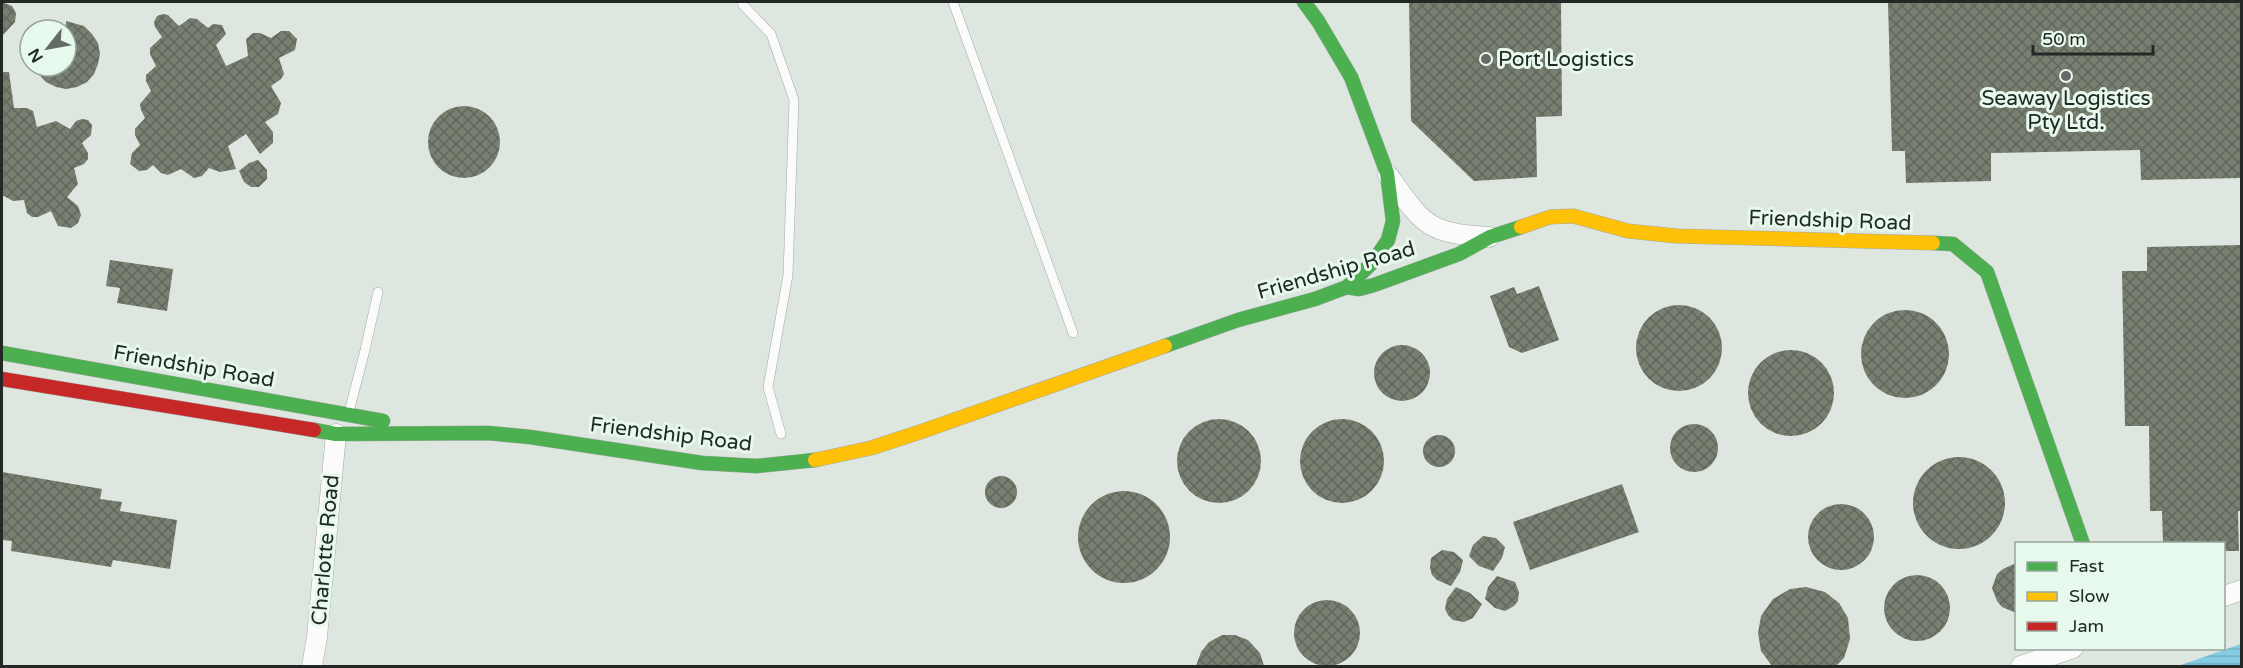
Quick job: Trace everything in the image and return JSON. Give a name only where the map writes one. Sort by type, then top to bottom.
[{"type":"street","points":[[1304,2],[1351,77],[1387,173],[1393,221],[1388,240],[1373,262],[1347,287]]},
{"type":"street","points":[[1387,173],[1423,220],[1449,234],[1490,237]]},
{"type":"street","name":"Friendship Road","points":[[2,379],[336,434],[449,432],[530,437],[702,464],[757,466],[816,460],[871,448],[1238,320],[1315,299],[1347,287],[1359,289],[1374,285],[1459,254],[1490,237],[1550,217],[1573,216],[1628,231],[1676,236],[1953,244],[1987,272],[2083,542]]},
{"type":"street","name":"Friendship Road","points":[[2,353],[449,432]]},
{"type":"street","name":"Charlotte Road","points":[[312,666],[317,637],[336,434]]},
{"type":"street","points":[[2225,595],[2241,590]]},
{"type":"street","points":[[2021,666],[2067,650]]},
{"type":"lane","points":[[742,2],[771,34],[794,99],[788,275],[768,387],[781,435]]},
{"type":"lane","points":[[953,2],[1073,333]]},
{"type":"lane","points":[[348,415],[378,292]]},
{"type":"water","points":[[2241,644],[2241,666],[2178,666],[2225,650]]},
{"type":"building","points":[[2,2],[12,6],[16,13],[15,22],[2,36]]},
{"type":"building","name":"Port Logistics","points":[[1409,2],[1561,2],[1562,116],[1536,117],[1537,177],[1474,181],[1411,121]]},
{"type":"building","name":"Seaway Logistics Pty Ltd.","points":[[1888,2],[2241,2],[2241,178],[2141,180],[2140,150],[1991,153],[1991,181],[1906,183],[1905,151],[1892,151]]},
{"type":"building","points":[[168,15],[179,26],[190,18],[197,19],[208,28],[213,24],[222,25],[226,34],[216,45],[226,66],[248,56],[246,39],[253,33],[260,33],[271,38],[281,31],[289,31],[297,39],[295,50],[279,58],[284,74],[271,86],[281,103],[278,114],[265,122],[273,132],[273,143],[260,154],[246,134],[228,146],[236,169],[220,172],[209,168],[202,176],[194,178],[181,169],[168,175],[161,173],[153,165],[147,170],[139,171],[130,164],[132,153],[140,145],[135,129],[145,118],[140,104],[151,91],[146,75],[156,66],[150,54],[150,48],[162,37],[154,22],[157,16]]},
{"type":"building","points":[[78,24],[84,26],[98,43],[100,54],[94,74],[87,82],[66,89],[46,82],[42,78],[78,78]]},
{"type":"building","points":[[2,72],[9,72],[14,108],[27,108],[33,111],[37,127],[56,121],[70,129],[76,121],[82,119],[88,120],[92,125],[91,135],[82,143],[88,153],[88,159],[84,164],[74,168],[78,184],[67,197],[78,206],[81,215],[78,223],[71,228],[58,226],[51,211],[38,217],[32,217],[27,213],[24,200],[13,201],[2,195]]},
{"type":"building","points":[[464,106],[484,112],[494,122],[500,142],[494,162],[484,172],[464,178],[444,172],[434,162],[428,142],[434,122],[444,112]]},
{"type":"building","points":[[258,160],[267,170],[267,179],[259,187],[251,187],[244,182],[239,171],[249,163]]},
{"type":"building","points":[[2241,245],[2239,551],[2225,551],[2225,542],[2163,542],[2162,511],[2150,511],[2149,426],[2125,426],[2122,271],[2147,271],[2147,247]]},
{"type":"building","points":[[110,260],[173,269],[167,311],[117,303],[120,288],[106,286]]},
{"type":"building","points":[[1539,286],[1559,340],[1522,353],[1509,347],[1490,296],[1514,287],[1517,294]]},
{"type":"building","points":[[1679,305],[1695,309],[1709,318],[1718,332],[1722,348],[1718,364],[1709,378],[1695,387],[1679,391],[1663,387],[1649,378],[1640,364],[1636,348],[1640,332],[1649,318],[1663,309]]},
{"type":"building","points":[[1905,310],[1922,314],[1936,323],[1945,337],[1949,354],[1945,371],[1936,385],[1922,394],[1905,398],[1888,394],[1874,385],[1865,371],[1861,354],[1865,337],[1874,323],[1888,314]]},
{"type":"building","points":[[1402,345],[1413,347],[1422,353],[1428,362],[1430,373],[1428,384],[1422,393],[1413,399],[1402,401],[1391,399],[1382,393],[1376,384],[1374,373],[1376,362],[1382,353],[1391,347]]},
{"type":"building","points":[[1791,350],[1808,353],[1822,362],[1831,376],[1834,393],[1831,410],[1822,424],[1808,433],[1791,436],[1774,433],[1760,424],[1751,410],[1748,393],[1751,376],[1760,362],[1774,353]]},
{"type":"building","points":[[1211,419],[1227,419],[1243,426],[1254,437],[1261,453],[1258,477],[1249,491],[1227,503],[1211,503],[1195,496],[1184,485],[1177,469],[1177,453],[1184,437],[1195,426]]},
{"type":"building","points":[[1334,419],[1350,419],[1366,426],[1377,437],[1384,453],[1381,477],[1372,491],[1350,503],[1334,503],[1318,496],[1307,485],[1300,469],[1300,453],[1307,437],[1318,426]]},
{"type":"building","points":[[1689,424],[1699,424],[1714,434],[1718,448],[1717,457],[1708,468],[1699,472],[1689,472],[1674,462],[1670,453],[1670,443],[1680,428]]},
{"type":"building","points":[[1439,435],[1450,440],[1455,451],[1450,462],[1439,467],[1428,462],[1423,451],[1428,440]]},
{"type":"building","points":[[1959,457],[1977,460],[1992,470],[2002,485],[2005,503],[2002,521],[1992,536],[1977,546],[1959,549],[1941,546],[1926,536],[1916,521],[1913,503],[1916,485],[1926,470],[1941,460]]},
{"type":"building","points":[[2,472],[102,489],[100,499],[122,502],[120,511],[177,520],[170,569],[113,560],[111,567],[11,551],[12,541],[2,540]]},
{"type":"building","points":[[1001,476],[1012,481],[1017,492],[1012,503],[1001,508],[990,503],[985,492],[990,481]]},
{"type":"building","points":[[1622,484],[1639,532],[1530,570],[1513,522]]},
{"type":"building","points":[[1124,491],[1141,495],[1156,505],[1166,520],[1170,537],[1166,554],[1156,569],[1141,579],[1124,583],[1107,579],[1092,569],[1082,554],[1078,537],[1082,520],[1092,505],[1107,495]]},
{"type":"building","points":[[1841,504],[1854,507],[1864,514],[1871,524],[1874,537],[1871,550],[1864,560],[1854,567],[1841,570],[1828,567],[1818,560],[1811,550],[1808,537],[1811,524],[1818,514],[1828,507]]},
{"type":"building","points":[[1483,536],[1496,538],[1505,547],[1502,558],[1493,571],[1479,566],[1469,556],[1473,545]]},
{"type":"building","points":[[1442,550],[1454,552],[1463,560],[1460,572],[1451,586],[1437,580],[1430,568],[1431,558]]},
{"type":"building","points":[[2015,563],[2015,613],[2002,607],[1992,588],[1997,574]]},
{"type":"building","points":[[1910,575],[1924,575],[1936,580],[1945,589],[1950,608],[1948,621],[1941,632],[1924,641],[1910,641],[1898,636],[1889,627],[1884,615],[1884,601],[1889,589],[1898,580]]},
{"type":"building","points":[[1497,576],[1515,582],[1519,592],[1518,601],[1505,611],[1495,608],[1485,599],[1488,587]]},
{"type":"building","points":[[1456,587],[1470,593],[1482,604],[1473,618],[1464,622],[1453,620],[1445,609],[1447,599]]},
{"type":"building","points":[[1806,587],[1825,592],[1839,603],[1848,618],[1850,639],[1844,658],[1836,666],[1772,666],[1761,651],[1758,633],[1761,616],[1773,599],[1790,589]]},
{"type":"building","points":[[1327,600],[1340,603],[1350,610],[1357,620],[1360,633],[1357,646],[1350,656],[1340,663],[1327,666],[1314,663],[1304,656],[1297,646],[1294,633],[1297,620],[1304,610],[1314,603]]},
{"type":"building","points":[[1222,635],[1235,635],[1248,640],[1260,653],[1264,666],[1196,666],[1201,652],[1209,642]]},
{"type":"traffic: fast","points":[[1304,2],[1351,77],[1387,173],[1393,221],[1388,240],[1373,262],[1347,287]]},
{"type":"traffic: fast","points":[[1165,346],[1238,320],[1315,299],[1347,287],[1359,289],[1374,285],[1459,254],[1490,237],[1521,227]]},
{"type":"traffic: fast","points":[[1933,243],[1953,244],[1987,272],[2082,542]]},
{"type":"traffic: fast","points":[[2,353],[383,421]]},
{"type":"traffic: fast","points":[[314,430],[336,434],[488,433],[530,437],[702,463],[757,466],[815,460]]},
{"type":"traffic: slow","points":[[1521,227],[1550,217],[1573,216],[1628,231],[1676,236],[1933,243]]},
{"type":"traffic: slow","points":[[815,460],[871,448],[1165,346]]},
{"type":"traffic: jam","points":[[2,379],[314,430]]},
{"type":"place","name":"Port Logistics","points":[[1486,59]]},
{"type":"place","name":"Seaway Logistics Pty Ltd.","points":[[2066,76]]}]
